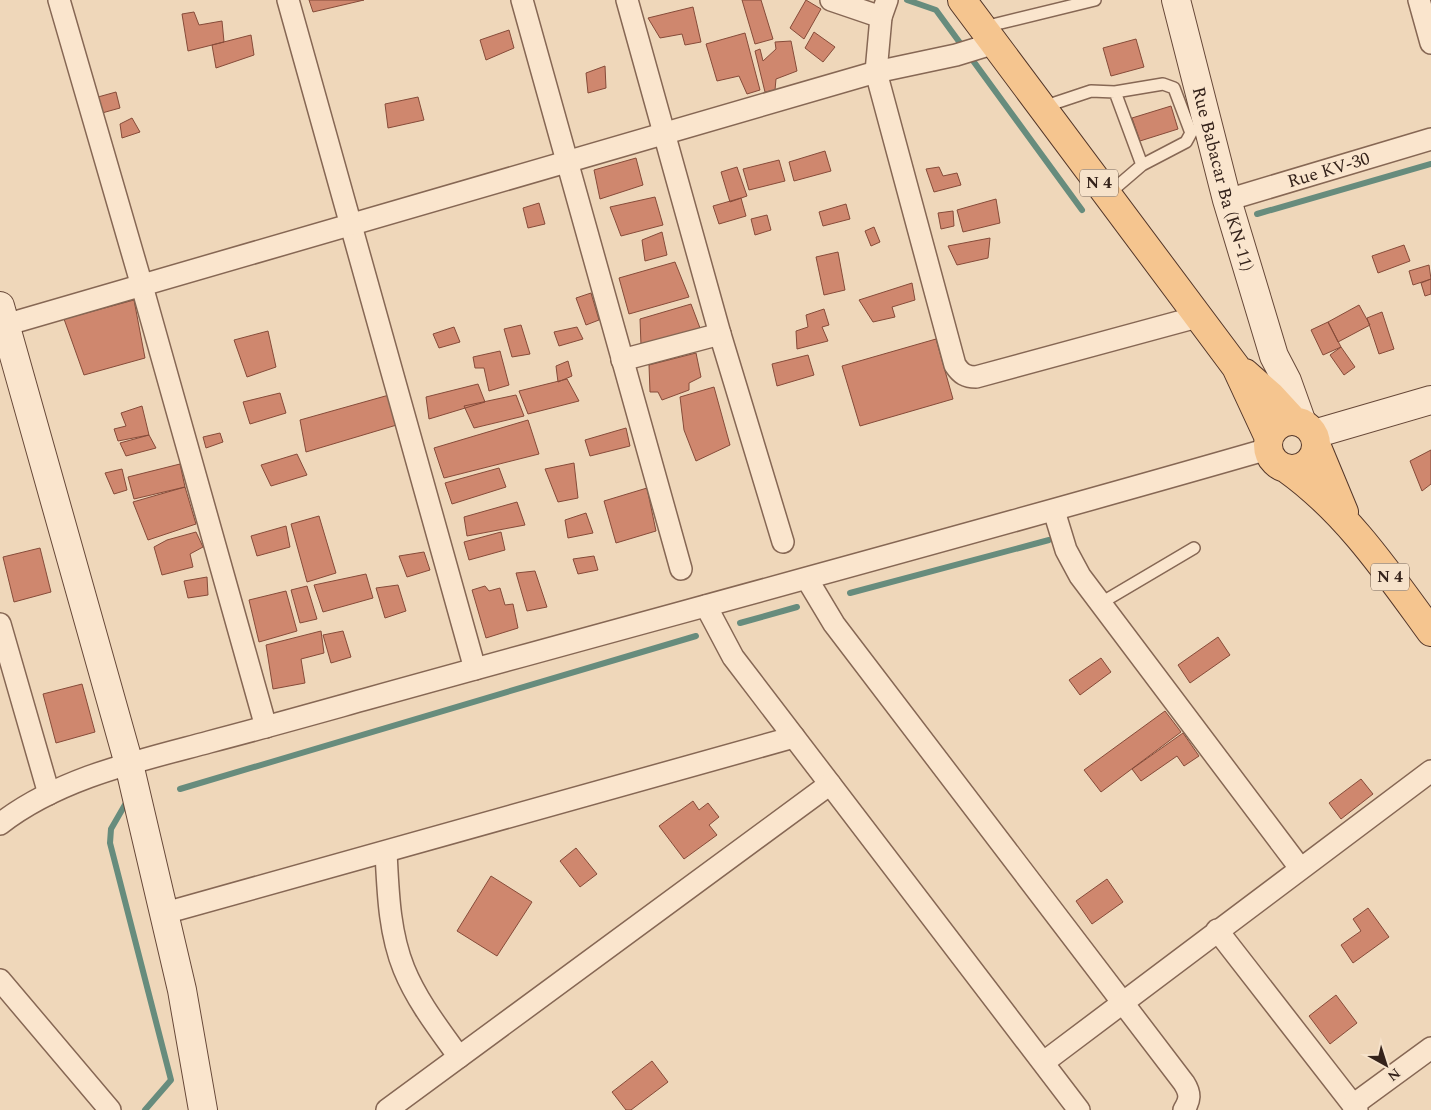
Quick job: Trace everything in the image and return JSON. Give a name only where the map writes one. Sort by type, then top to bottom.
[{"type":"main road","name":"N 4","points":[[962,0],[986,39],[1043,107],[1236,367],[1272,396],[1307,431],[1349,522]]},
{"type":"main road","name":"N 4","points":[[1236,367],[1274,462],[1287,469],[1316,491],[1349,522],[1431,632]]},
{"type":"main road","points":[[1268,444],[1279,425],[1307,431],[1312,460],[1294,469],[1287,469]]},
{"type":"street","points":[[59,0],[142,286],[266,727]]},
{"type":"street","points":[[288,0],[474,669]]},
{"type":"street","points":[[522,0],[681,569]]},
{"type":"street","points":[[627,0],[720,334],[783,542]]},
{"type":"street","points":[[831,0],[884,9],[876,72],[955,366],[960,372],[968,377],[976,377],[1197,316]]},
{"type":"street","name":"Rue Babacar Ba (KN-11)","points":[[1176,0],[1227,200],[1274,356]]},
{"type":"street","points":[[1419,0],[1431,43]]},
{"type":"street","points":[[200,1108],[185,1008],[165,913],[129,764],[3,316],[142,286],[567,164],[876,72],[956,55],[986,39]]},
{"type":"street","name":"Rue KV-30","points":[[1227,200],[1431,140]]},
{"type":"street","points":[[622,360],[720,334]]},
{"type":"street","points":[[1272,396],[1274,356]]},
{"type":"street","points":[[1274,356],[1290,388],[1307,431],[1431,400]]},
{"type":"street","points":[[0,824],[30,803],[49,794],[129,764],[1054,511],[1268,444]]},
{"type":"street","points":[[1054,511],[1071,560],[1101,603],[1300,868]]},
{"type":"street","points":[[807,579],[834,624],[1189,1092],[1189,1101],[1184,1110]]},
{"type":"street","points":[[706,606],[733,657],[1079,1110]]},
{"type":"street","points":[[0,624],[49,794]]},
{"type":"street","points":[[165,913],[794,737]]},
{"type":"street","points":[[1044,1062],[1217,930],[1431,771]]},
{"type":"street","points":[[395,1108],[459,1057],[830,784]]},
{"type":"street","points":[[386,852],[392,923],[404,969],[418,997],[459,1057]]},
{"type":"street","points":[[1217,930],[1355,1108],[1431,1048]]},
{"type":"street","points":[[0,980],[110,1110]]},
{"type":"lane","points":[[986,39],[1095,0]]},
{"type":"lane","points":[[1043,107],[1091,91],[1114,92],[1164,84],[1174,88],[1191,133],[1186,142],[1142,164],[1108,195]]},
{"type":"lane","points":[[1114,92],[1142,164]]},
{"type":"lane","points":[[1101,603],[1194,548]]},
{"type":"building","points":[[309,0],[364,0],[313,12]]},
{"type":"building","points":[[742,0],[761,0],[773,39],[755,44]]},
{"type":"building","points":[[806,0],[821,9],[804,39],[790,28]]},
{"type":"building","points":[[693,7],[701,42],[685,45],[682,34],[660,38],[648,18]]},
{"type":"building","points":[[194,12],[199,25],[222,21],[224,42],[188,51],[182,14]]},
{"type":"building","points":[[509,30],[514,48],[486,60],[480,40]]},
{"type":"building","points":[[814,32],[835,47],[823,62],[805,48]]},
{"type":"building","points":[[745,33],[760,90],[747,94],[739,76],[717,81],[706,44]]},
{"type":"building","points":[[251,35],[254,55],[216,68],[212,45]]},
{"type":"building","points":[[1136,39],[1144,67],[1111,76],[1103,48]]},
{"type":"building","points":[[791,41],[797,71],[776,79],[775,90],[765,92],[755,51],[760,49],[763,61],[776,49],[775,42]]},
{"type":"building","points":[[605,66],[606,88],[588,93],[586,73]]},
{"type":"building","points":[[116,92],[120,108],[102,113],[98,97]]},
{"type":"building","points":[[418,97],[424,120],[388,128],[385,104]]},
{"type":"building","points":[[1171,106],[1178,129],[1140,141],[1132,118]]},
{"type":"building","points":[[132,118],[140,132],[122,138],[120,124]]},
{"type":"building","points":[[825,151],[831,171],[794,181],[789,162]]},
{"type":"building","points":[[636,158],[643,185],[600,199],[594,170]]},
{"type":"building","points":[[779,160],[785,181],[749,190],[743,169]]},
{"type":"building","points":[[737,167],[747,196],[730,202],[721,172]]},
{"type":"building","points":[[939,167],[943,176],[957,173],[961,185],[934,192],[926,169]]},
{"type":"building","points":[[655,197],[663,225],[621,236],[610,207]]},
{"type":"building","points":[[741,198],[746,216],[719,224],[713,206]]},
{"type":"building","points":[[996,199],[1000,223],[963,232],[957,210]]},
{"type":"building","points":[[539,203],[545,224],[528,228],[523,208]]},
{"type":"building","points":[[846,204],[850,219],[823,226],[819,212]]},
{"type":"building","points":[[953,211],[954,226],[941,229],[938,213]]},
{"type":"building","points":[[767,215],[771,230],[755,235],[751,219]]},
{"type":"building","points":[[874,227],[880,242],[871,246],[865,231]]},
{"type":"building","points":[[662,232],[667,255],[645,261],[642,240]]},
{"type":"building","points":[[990,238],[988,258],[957,265],[948,246]]},
{"type":"building","points":[[1404,245],[1410,261],[1378,273],[1372,256]]},
{"type":"building","points":[[838,252],[845,290],[824,295],[816,257]]},
{"type":"building","points":[[675,262],[689,297],[629,314],[619,278]]},
{"type":"building","points":[[1429,265],[1431,279],[1413,285],[1409,271]]},
{"type":"building","points":[[1431,279],[1431,294],[1425,296],[1421,283]]},
{"type":"building","points":[[912,283],[915,300],[892,307],[895,317],[873,322],[859,300]]},
{"type":"building","points":[[591,293],[599,320],[586,325],[576,298]]},
{"type":"building","points":[[134,300],[145,358],[84,375],[64,319]]},
{"type":"building","points":[[691,304],[700,328],[641,345],[640,319]]},
{"type":"building","points":[[1359,305],[1370,325],[1338,342],[1328,322]]},
{"type":"building","points":[[824,309],[829,325],[822,327],[828,341],[797,349],[796,331],[808,327],[806,315]]},
{"type":"building","points":[[1382,312],[1394,349],[1379,354],[1367,318]]},
{"type":"building","points":[[1328,322],[1341,347],[1323,355],[1311,330]]},
{"type":"building","points":[[521,325],[530,354],[512,357],[504,329]]},
{"type":"building","points":[[454,327],[460,342],[439,348],[433,334]]},
{"type":"building","points":[[577,327],[583,339],[559,346],[554,332]]},
{"type":"building","points":[[268,331],[276,367],[247,377],[234,340]]},
{"type":"building","points":[[936,339],[953,399],[860,426],[842,366]]},
{"type":"building","points":[[1341,347],[1355,367],[1344,375],[1330,355]]},
{"type":"building","points":[[500,351],[509,385],[489,391],[484,368],[475,368],[473,357]]},
{"type":"building","points":[[696,353],[701,377],[689,383],[689,390],[662,400],[658,392],[650,392],[649,365]]},
{"type":"building","points":[[808,355],[814,375],[777,386],[772,364]]},
{"type":"building","points":[[568,361],[572,376],[558,382],[556,366]]},
{"type":"building","points":[[567,379],[579,401],[528,414],[519,391]]},
{"type":"building","points":[[478,384],[485,402],[429,419],[426,397]]},
{"type":"building","points":[[714,387],[730,445],[696,461],[684,430],[680,397]]},
{"type":"building","points":[[280,393],[286,413],[250,424],[243,402]]},
{"type":"building","points":[[389,395],[400,424],[306,452],[300,420]]},
{"type":"building","points":[[516,395],[524,416],[474,428],[464,406]]},
{"type":"building","points":[[142,406],[149,435],[118,441],[114,429],[126,426],[121,413]]},
{"type":"building","points":[[528,420],[539,454],[444,478],[434,448]]},
{"type":"building","points":[[626,428],[630,446],[590,456],[585,440]]},
{"type":"building","points":[[220,433],[223,442],[206,448],[203,437]]},
{"type":"building","points":[[149,435],[156,448],[126,456],[120,443]]},
{"type":"building","points":[[1431,450],[1431,484],[1422,491],[1410,461]]},
{"type":"building","points":[[297,454],[307,475],[271,486],[261,465]]},
{"type":"building","points":[[574,463],[578,498],[558,502],[545,469]]},
{"type":"building","points":[[180,464],[185,487],[134,499],[128,477]]},
{"type":"building","points":[[499,468],[506,487],[452,504],[445,483]]},
{"type":"building","points":[[122,469],[127,490],[114,494],[105,473]]},
{"type":"building","points":[[185,487],[196,524],[148,540],[133,502]]},
{"type":"building","points":[[647,488],[656,531],[616,543],[604,501]]},
{"type":"building","points":[[517,502],[525,525],[467,536],[464,517]]},
{"type":"building","points":[[586,513],[593,533],[568,538],[565,520]]},
{"type":"building","points":[[319,516],[336,573],[307,582],[291,524]]},
{"type":"building","points":[[286,526],[290,547],[257,556],[251,536]]},
{"type":"building","points":[[196,532],[203,547],[190,554],[193,567],[162,575],[154,547],[167,540]]},
{"type":"building","points":[[501,532],[505,550],[469,560],[464,542]]},
{"type":"building","points":[[40,548],[51,592],[14,602],[3,557]]},
{"type":"building","points":[[424,552],[430,570],[407,577],[399,556]]},
{"type":"building","points":[[594,556],[598,570],[578,574],[573,559]]},
{"type":"building","points":[[535,571],[547,607],[527,611],[516,573]]},
{"type":"building","points":[[366,574],[373,598],[323,612],[314,585]]},
{"type":"building","points":[[207,577],[208,595],[188,598],[184,581]]},
{"type":"building","points":[[398,585],[406,611],[385,618],[376,588]]},
{"type":"building","points":[[307,586],[317,619],[300,623],[291,590]]},
{"type":"building","points":[[485,586],[489,591],[500,588],[505,605],[513,604],[518,628],[486,638],[472,590]]},
{"type":"building","points":[[286,591],[297,631],[259,642],[249,600]]},
{"type":"building","points":[[321,631],[324,653],[301,659],[305,683],[273,689],[266,645]]},
{"type":"building","points":[[343,631],[351,657],[331,663],[323,635]]},
{"type":"building","points":[[1218,637],[1230,655],[1190,683],[1178,665]]},
{"type":"building","points":[[1101,658],[1111,672],[1080,695],[1069,680]]},
{"type":"building","points":[[82,684],[95,732],[56,743],[43,694]]},
{"type":"building","points":[[1165,711],[1181,732],[1101,792],[1084,770]]},
{"type":"building","points":[[1183,733],[1199,756],[1184,766],[1177,756],[1141,781],[1132,769]]},
{"type":"building","points":[[1361,779],[1373,794],[1341,819],[1329,803]]},
{"type":"building","points":[[693,801],[699,810],[708,803],[719,817],[709,825],[717,835],[684,859],[659,826]]},
{"type":"building","points":[[576,848],[597,874],[580,887],[560,861]]},
{"type":"building","points":[[491,876],[532,902],[497,956],[457,931]]},
{"type":"building","points":[[1107,879],[1123,902],[1092,924],[1076,901]]},
{"type":"building","points":[[1368,908],[1389,937],[1353,963],[1341,945],[1361,931],[1353,919]]},
{"type":"building","points":[[1336,995],[1357,1023],[1330,1044],[1309,1016]]},
{"type":"building","points":[[652,1061],[668,1082],[631,1110],[626,1110],[612,1092]]},
{"type":"waterway","points":[[907,0],[936,10],[1082,210]]},
{"type":"waterway","points":[[1257,214],[1431,164]]},
{"type":"waterway","points":[[850,593],[1049,540]]},
{"type":"waterway","points":[[740,623],[797,607]]},
{"type":"waterway","points":[[180,789],[696,636]]},
{"type":"waterway","points":[[126,803],[111,829],[110,843],[171,1080],[145,1110]]}]
